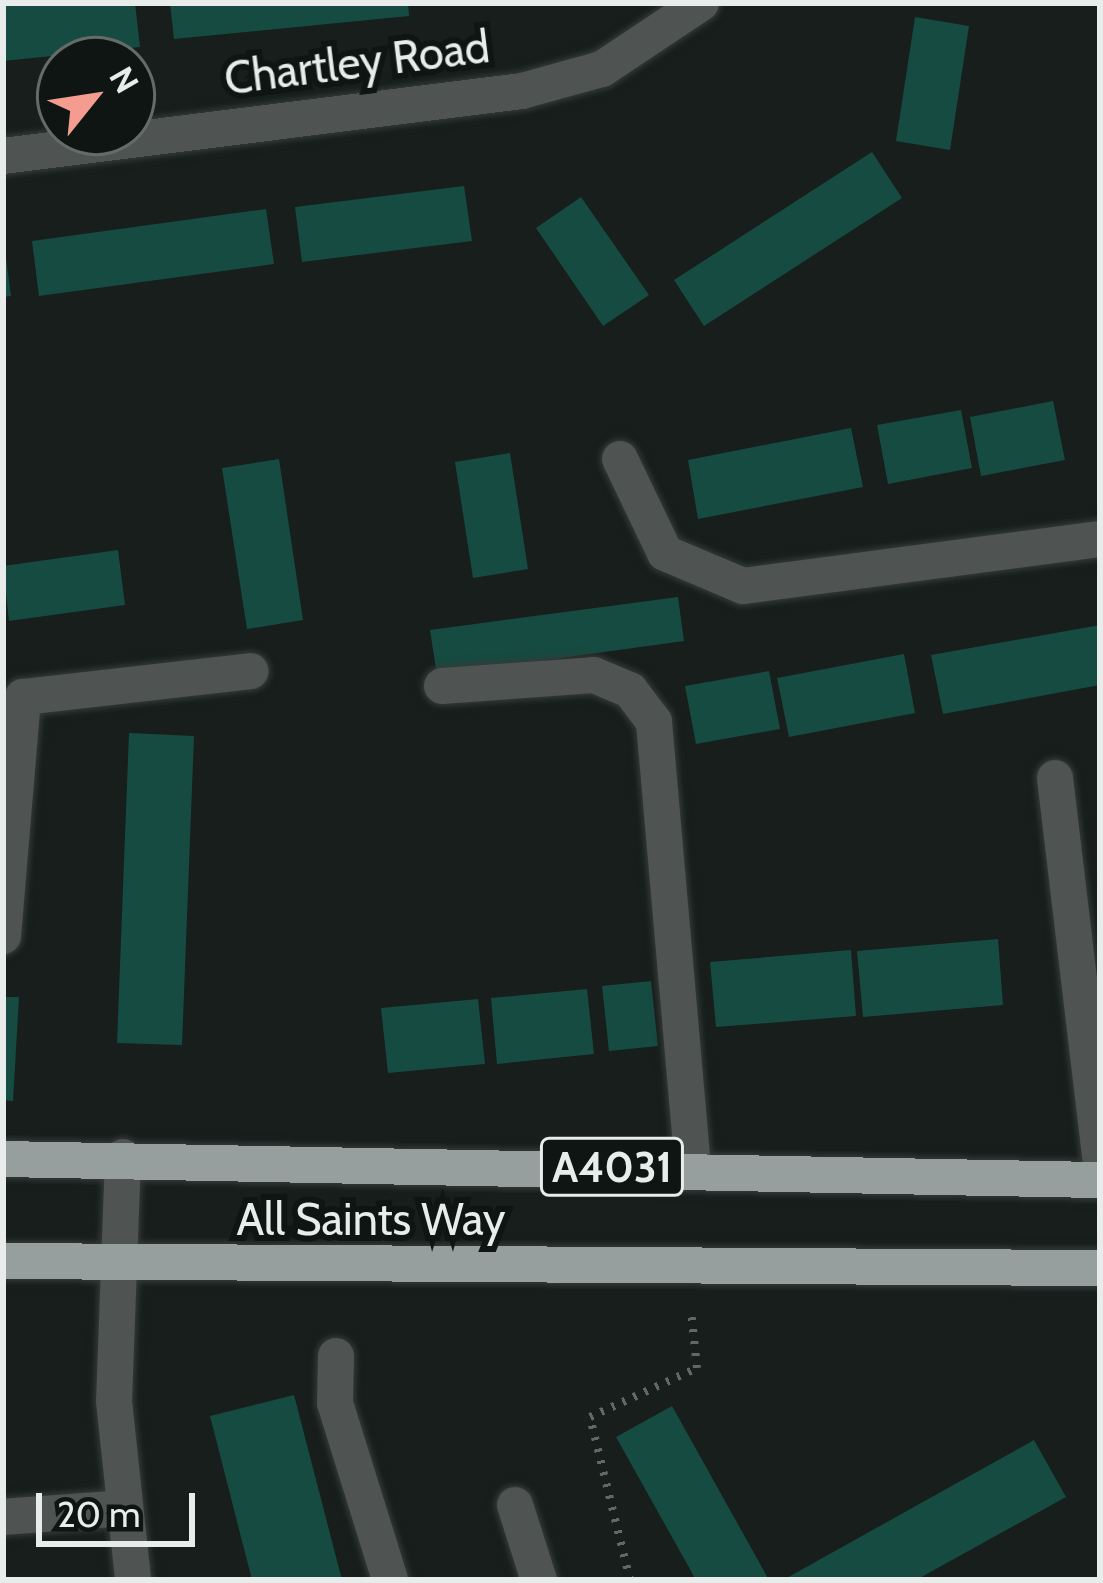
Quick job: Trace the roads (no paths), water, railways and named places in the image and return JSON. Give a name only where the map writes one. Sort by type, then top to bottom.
[{"type":"highway","name":"All Saints Way","points":[[3,1159],[123,1157],[1100,1180]]},
{"type":"highway","name":"All Saints Way","points":[[3,1262],[118,1269],[1100,1268]]},
{"type":"street","name":"Chartley Road","points":[[3,156],[522,91],[602,69],[701,3]]},
{"type":"street","points":[[620,459],[665,553],[743,586],[1100,539]]},
{"type":"street","points":[[3,936],[23,697],[250,671]]},
{"type":"street","points":[[442,686],[594,675],[630,690],[654,722],[694,1169]]},
{"type":"street","points":[[1054,778],[1100,1158]]},
{"type":"street","points":[[123,1157],[118,1269],[125,1508],[133,1580]]},
{"type":"street","points":[[336,1356],[335,1402],[390,1580]]},
{"type":"street","points":[[515,1505],[538,1580]]},
{"type":"street","points":[[3,1517],[125,1508]]}]
